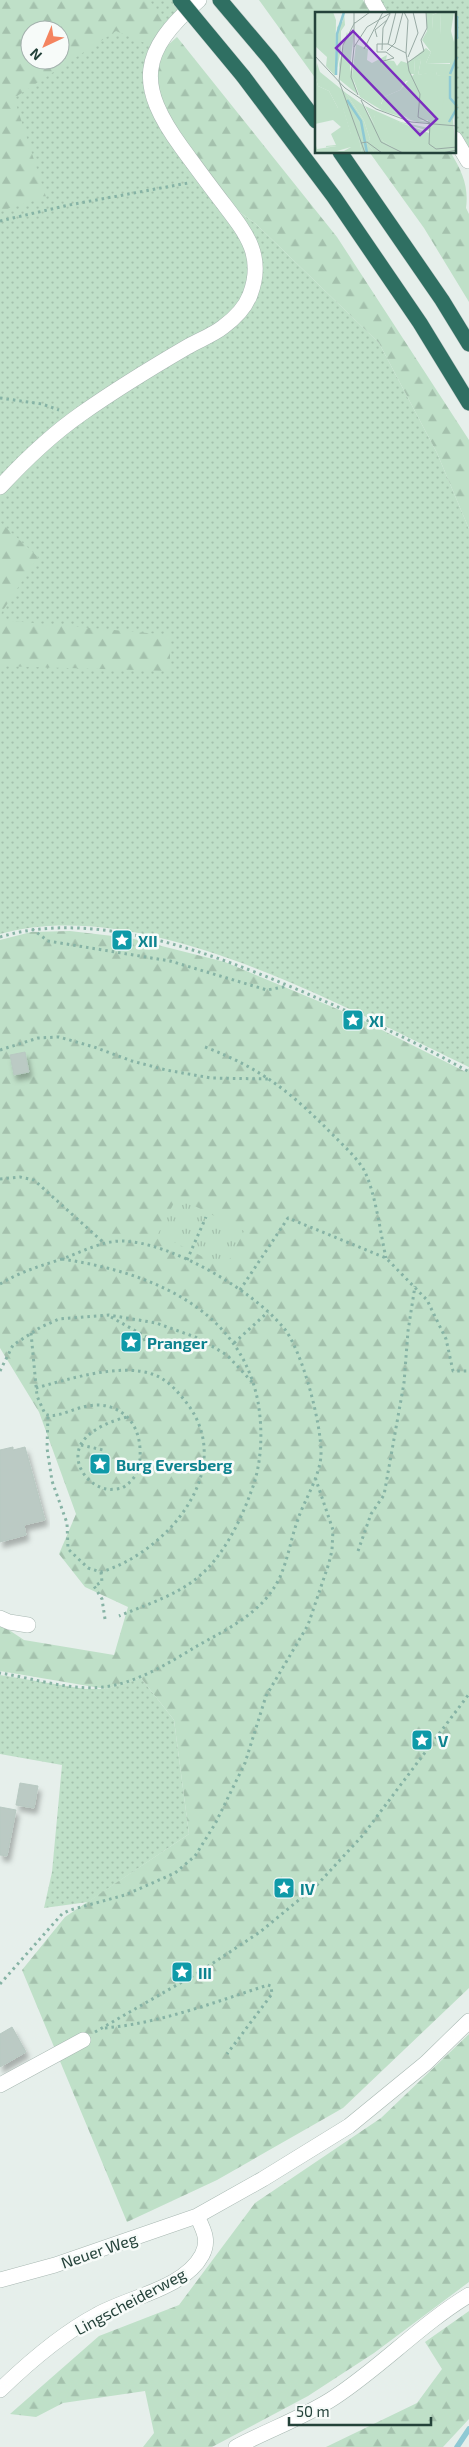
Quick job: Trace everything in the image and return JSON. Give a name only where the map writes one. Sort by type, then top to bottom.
[{"type":"highway","points":[[180,0],[243,76],[340,205],[420,323],[469,403]]},
{"type":"highway","points":[[220,0],[270,59],[315,120]]},
{"type":"highway","points":[[341,154],[442,300],[469,344]]},
{"type":"street","points":[[0,487],[33,452],[75,418],[134,380],[221,329],[242,309],[249,298],[256,270],[250,243],[164,124],[152,94],[150,77],[154,54],[159,43],[171,25],[199,0]]},
{"type":"street","points":[[372,0],[379,12]]},
{"type":"street","points":[[456,141],[468,161]]},
{"type":"street","points":[[0,1618],[28,1625]]},
{"type":"street","name":"Neuer Weg","points":[[0,2280],[56,2265],[197,2216],[263,2179],[349,2126],[426,2063],[469,2021]]},
{"type":"street","points":[[0,2085],[82,2040]]},
{"type":"street","name":"Lingscheiderweg","points":[[0,2390],[46,2349],[97,2314],[146,2294],[188,2272],[202,2256],[206,2246],[206,2236],[197,2216]]},
{"type":"street","points":[[236,2447],[333,2398],[385,2362],[448,2308],[469,2295]]},
{"type":"path","points":[[0,221],[124,194],[206,180]]},
{"type":"path","points":[[0,398],[42,404],[75,418]]},
{"type":"path","points":[[0,937],[32,929],[99,931],[153,939],[226,960],[289,986],[422,1046],[469,1072]]},
{"type":"path","points":[[32,929],[48,940],[170,961],[267,990],[289,986]]},
{"type":"path","points":[[0,1050],[38,1038],[59,1037],[94,1047],[132,1062],[166,1070],[211,1078],[272,1080]]},
{"type":"path","points":[[205,1047],[231,1057],[272,1080],[300,1102],[365,1171],[386,1258]]},
{"type":"path","points":[[0,1179],[20,1177],[34,1180],[104,1243]]},
{"type":"path","points":[[187,1260],[206,1217]]},
{"type":"path","points":[[240,1290],[288,1218],[386,1258],[427,1300],[446,1339],[453,1371],[469,1371]]},
{"type":"path","points":[[0,1284],[26,1270],[104,1243],[133,1242],[160,1248],[187,1260],[240,1290],[268,1312],[290,1337],[307,1380],[319,1437],[321,1457],[298,1519],[280,1578],[266,1600],[245,1620],[133,1679],[103,1687],[79,1687],[0,1673]]},
{"type":"path","points":[[61,1259],[102,1266],[146,1281],[203,1311],[220,1325],[234,1343],[255,1385],[261,1434],[257,1475],[247,1502],[232,1532],[222,1548],[198,1577],[177,1590],[119,1616]]},
{"type":"path","points":[[358,1551],[371,1514],[384,1495],[404,1383],[408,1331],[415,1286]]},
{"type":"path","points":[[234,1343],[268,1312]]},
{"type":"path","points":[[0,1371],[13,1345],[30,1333],[59,1319],[109,1316],[156,1323],[198,1338],[228,1355],[255,1385]]},
{"type":"path","points":[[109,1316],[148,1338],[160,1342]]},
{"type":"path","points":[[30,1333],[36,1388],[39,1403],[48,1415],[46,1433],[52,1481],[67,1524],[68,1549],[88,1568],[101,1572],[148,1550],[184,1511],[200,1480],[203,1445],[197,1421],[187,1403],[172,1386],[152,1374],[126,1371],[78,1377],[36,1388]]},
{"type":"path","points":[[134,1344],[148,1338]]},
{"type":"path","points":[[48,1415],[102,1404],[114,1407],[128,1417],[137,1430],[140,1463],[136,1475],[122,1488],[107,1489],[97,1485],[85,1475],[78,1462],[81,1445],[93,1432],[120,1418],[128,1417]]},
{"type":"path","points":[[81,1445],[103,1450],[103,1454]]},
{"type":"path","points":[[0,1984],[62,1914],[70,1910],[125,1895],[174,1872],[195,1856],[205,1841],[245,1763],[266,1696],[308,1626],[329,1563],[333,1530],[315,1477]]},
{"type":"path","points":[[101,1572],[102,1582],[94,1586],[102,1599],[105,1619]]},
{"type":"path","points":[[82,2040],[216,1961],[260,1932],[317,1886],[363,1835],[469,1694]]},
{"type":"path","points":[[102,2028],[134,2025],[159,2019],[268,1985],[272,1986],[272,1994],[227,2054]]},
{"type":"green space","points":[[0,0],[193,0],[165,23],[154,53],[217,196],[256,224],[379,343],[437,453],[469,529],[469,1067],[362,1015],[241,963],[178,942],[116,929],[56,926],[0,934]]},
{"type":"green space","points":[[0,0],[149,0],[165,20],[152,46],[116,31],[70,61],[70,20],[20,20],[20,70],[57,70],[14,98],[46,197],[0,211]]},
{"type":"green space","points":[[259,0],[363,0],[370,12],[315,12],[315,78]]},
{"type":"green space","points":[[378,0],[469,0],[469,154],[456,132],[456,12],[385,12]]},
{"type":"green space","points":[[177,37],[337,237],[469,440],[469,529],[437,453],[379,343],[256,224],[230,205],[169,121],[156,78],[160,52]]},
{"type":"green space","points":[[371,154],[452,154],[464,179],[467,200],[466,208],[469,214],[469,302],[424,228]]},
{"type":"green space","points":[[0,522],[38,557],[0,615]]},
{"type":"green space","points":[[0,620],[170,635],[170,671],[0,666]]},
{"type":"green space","points":[[70,931],[130,938],[225,962],[354,1016],[466,1072],[469,1068],[469,1988],[343,2108],[217,2180],[127,2222],[22,1970],[65,1917],[189,1834],[174,1720],[141,1678],[106,1689],[0,1671],[0,1624],[24,1640],[114,1655],[128,1607],[85,1587],[59,1554],[76,1514],[39,1412],[0,1348],[0,940],[31,932]]},
{"type":"green space","points":[[177,1197],[244,1231],[225,1268],[158,1234]]},
{"type":"green space","points":[[0,1675],[85,1689],[106,1689],[141,1678],[174,1720],[189,1834],[88,1902],[44,1908],[52,1872],[62,1765],[0,1754]]},
{"type":"green space","points":[[469,2034],[469,2282],[374,2353],[308,2396],[212,2447],[143,2447],[154,2433],[145,2391],[63,2403],[36,2417],[10,2414],[99,2336],[179,2305],[255,2203],[381,2118]]},
{"type":"green space","points":[[469,2311],[469,2419],[443,2447],[326,2447],[417,2403],[442,2369],[425,2342]]},
{"type":"building","points":[[25,1052],[29,1072],[14,1075],[10,1055]]},
{"type":"building","points":[[13,1447],[13,1450],[25,1447],[45,1520],[24,1525],[26,1535],[0,1542],[0,1450]]},
{"type":"building","points":[[20,1783],[38,1786],[34,1808],[16,1805]]},
{"type":"building","points":[[0,1807],[16,1810],[7,1856],[0,1855]]},
{"type":"building","points":[[12,2027],[26,2052],[0,2067],[0,2034]]},
{"type":"waterway","points":[[457,2447],[469,2429]]},
{"type":"place","name":"XII","points":[[122,940]]},
{"type":"place","name":"XI","points":[[353,1020]]},
{"type":"place","name":"Pranger","points":[[131,1342]]},
{"type":"place","name":"Burg Eversberg","points":[[100,1464]]},
{"type":"place","name":"V","points":[[422,1740]]},
{"type":"place","name":"IV","points":[[284,1888]]},
{"type":"place","name":"III","points":[[182,1972]]}]
